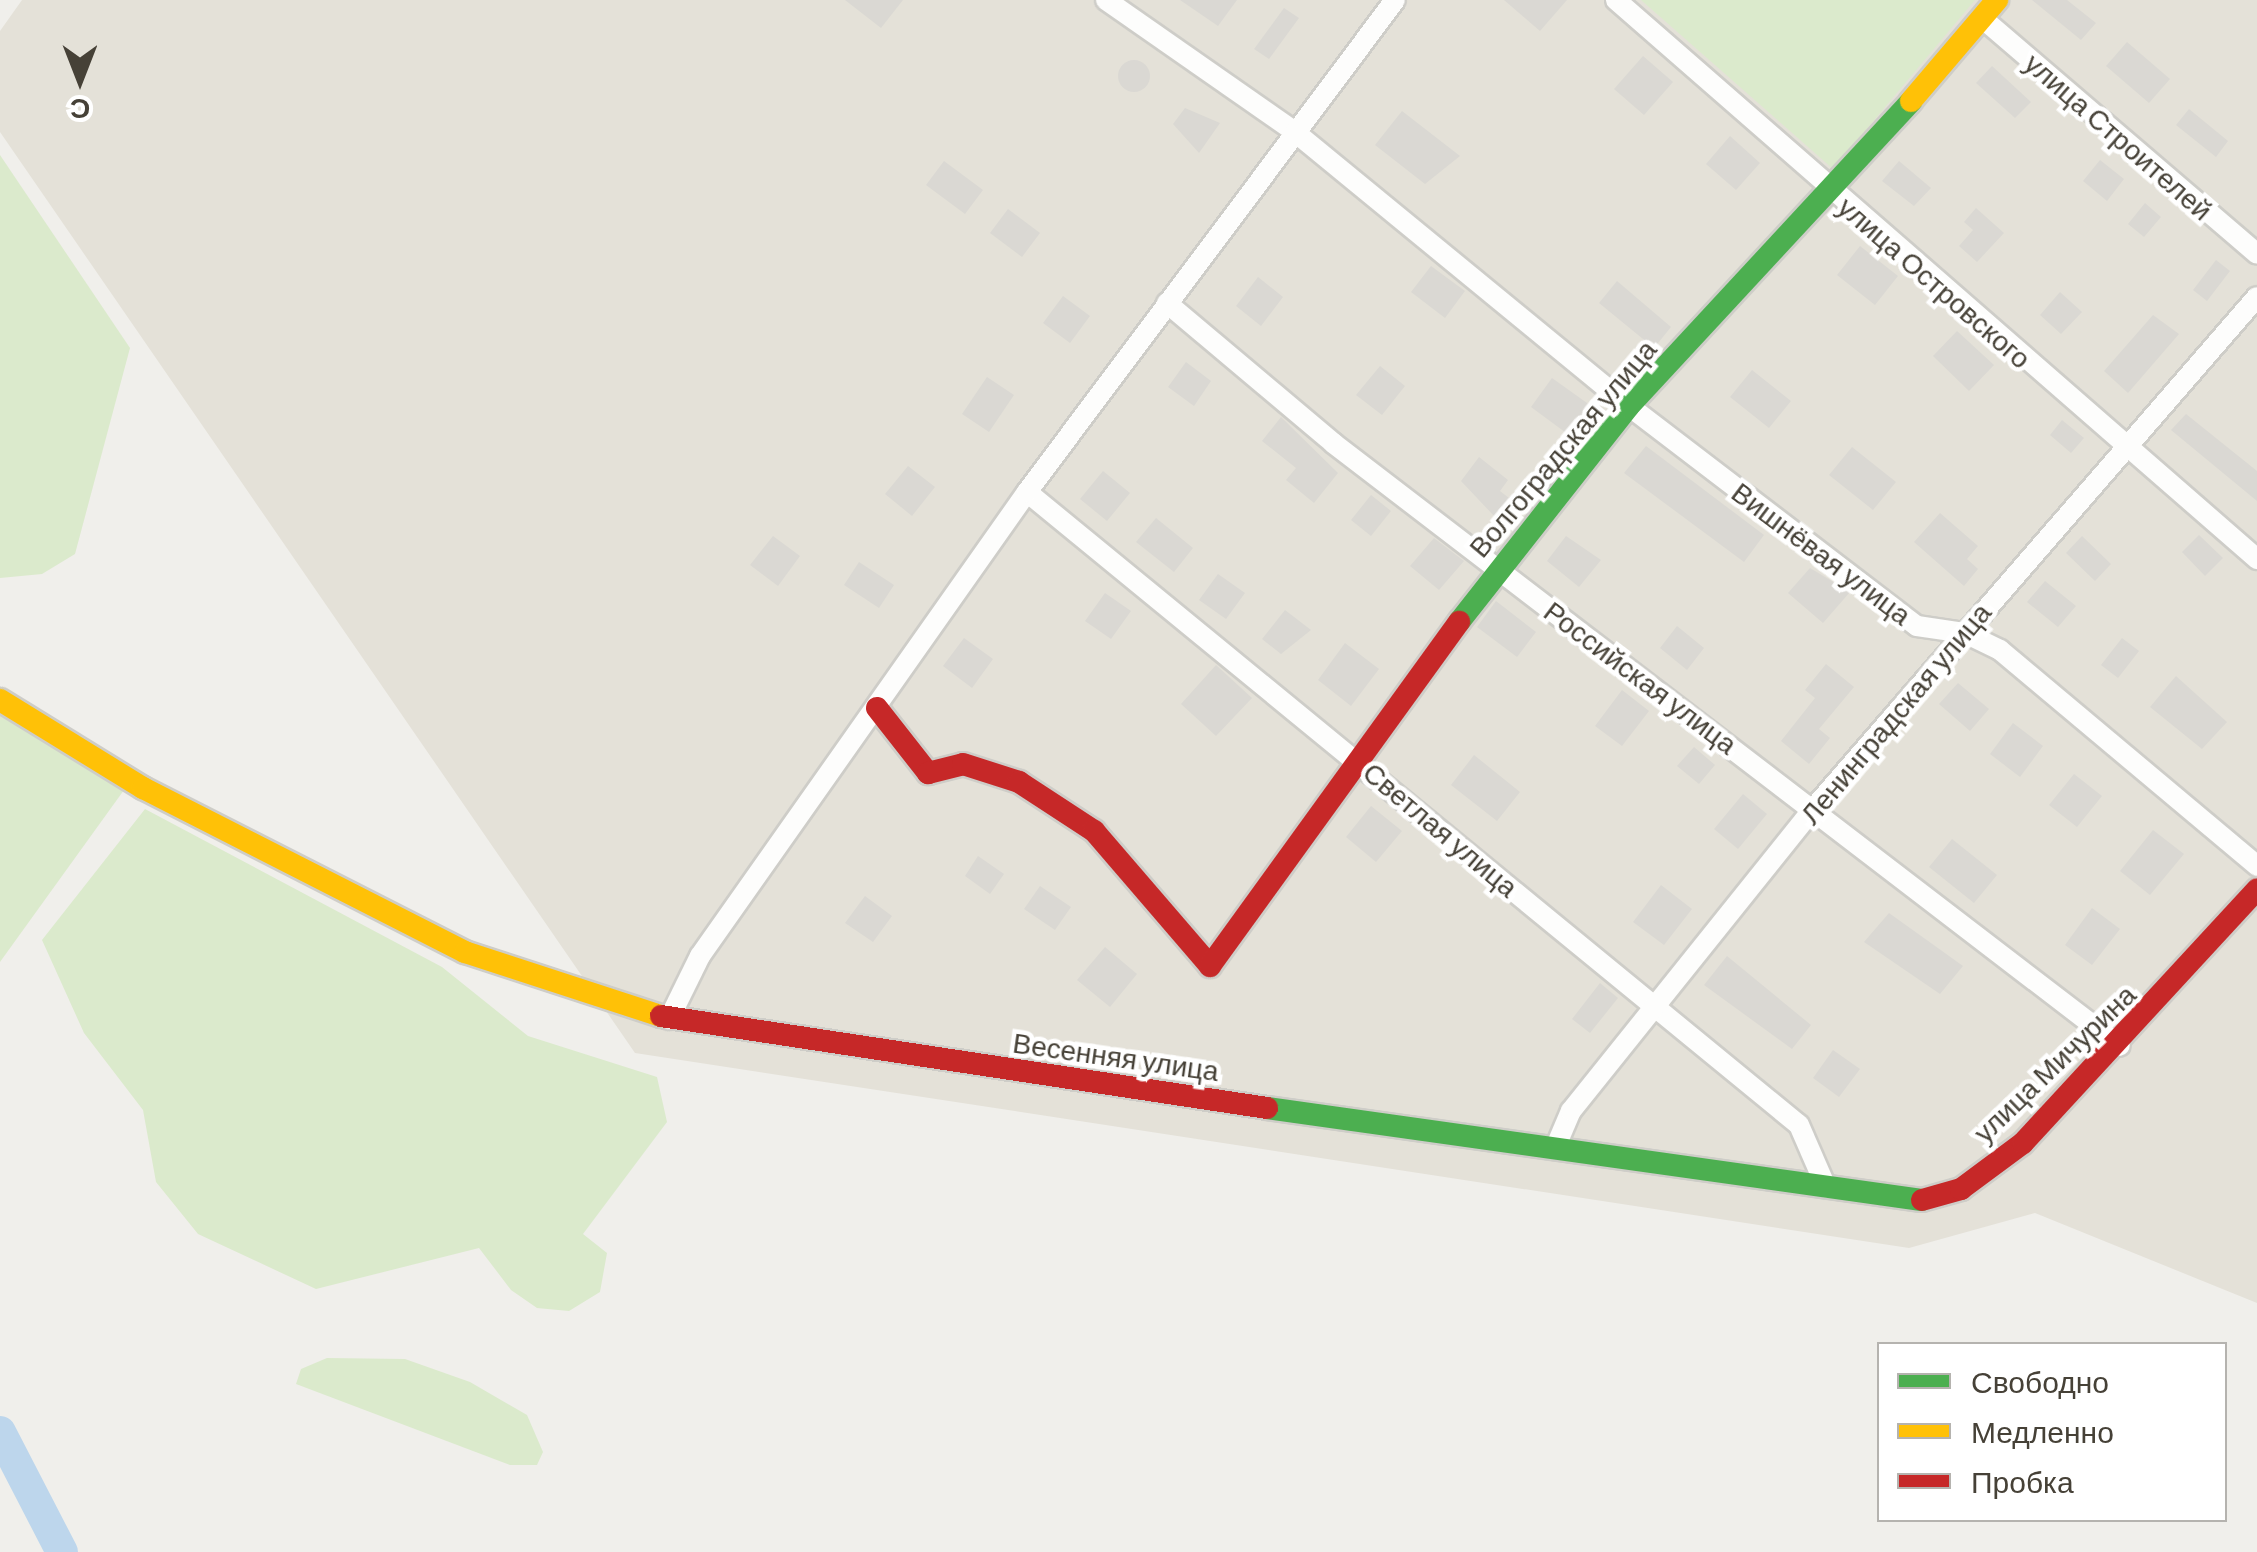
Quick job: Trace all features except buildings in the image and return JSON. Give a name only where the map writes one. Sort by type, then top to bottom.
[{"type":"street","name":"Вишнёвая улица","points":[[1106,0],[1295,132],[1628,406],[1916,626],[1965,633],[2000,650],[2257,866]]},
{"type":"street","points":[[669,1019],[700,956],[1027,492],[1395,0]]},
{"type":"street","name":"улица Островского","points":[[1616,0],[1832,193],[2257,559]]},
{"type":"street","name":"Волгоградская улица","points":[[877,708],[928,773],[964,764],[1019,782],[1094,831],[1210,966],[1498,570],[1628,406],[1832,193],[1990,9]]},
{"type":"street","name":"улица Строителей","points":[[1990,9],[2257,254]]},
{"type":"street","name":"Ленинградская улица","points":[[1556,1146],[1571,1111],[1814,808],[2123,444],[2257,297]]},
{"type":"street","name":"Российская улица","points":[[1167,303],[1498,570],[1814,808],[2120,1046]]},
{"type":"street","name":"Светлая улица","points":[[1027,492],[1362,762],[1799,1125],[1826,1188]]},
{"type":"street","name":"Весенняя улица","points":[[0,700],[143,788],[465,952],[669,1019],[1556,1146]]},
{"type":"street","name":"улица Мичурина","points":[[1556,1146],[1910,1203],[1961,1189],[2023,1143],[2120,1046],[2257,889]]},
{"type":"shaded area","points":[[22,0],[2257,0],[2257,1303],[2035,1213],[1909,1248],[635,1053],[0,132],[0,31]]},
{"type":"green space","points":[[1641,0],[1975,0],[1833,169]]},
{"type":"green space","points":[[0,155],[130,348],[75,554],[42,574],[0,578]]},
{"type":"green space","points":[[0,714],[124,790],[0,962]]},
{"type":"green space","points":[[145,809],[442,967],[528,1036],[657,1077],[667,1122],[583,1234],[607,1253],[600,1292],[569,1311],[537,1308],[511,1290],[479,1248],[316,1289],[198,1234],[156,1182],[143,1110],[84,1033],[42,940]]},
{"type":"green space","points":[[327,1358],[405,1359],[470,1382],[527,1415],[543,1452],[537,1465],[510,1465],[296,1384],[301,1369]]},
{"type":"waterway","points":[[0,1432],[62,1552]]},
{"type":"traffic: fast","points":[[1459,622],[1629,406],[1911,101]]},
{"type":"traffic: fast","points":[[1267,1108],[1922,1200]]},
{"type":"traffic: slow","points":[[1911,101],[1997,0]]},
{"type":"traffic: slow","points":[[0,700],[143,788],[465,952],[661,1016]]},
{"type":"traffic: jam","points":[[877,708],[928,773],[963,764],[1019,782],[1094,831],[1210,966],[1459,622]]},
{"type":"traffic: jam","points":[[1922,1200],[1961,1189],[2023,1143],[2257,889]]},
{"type":"traffic: jam","points":[[661,1016],[1267,1108]]}]
